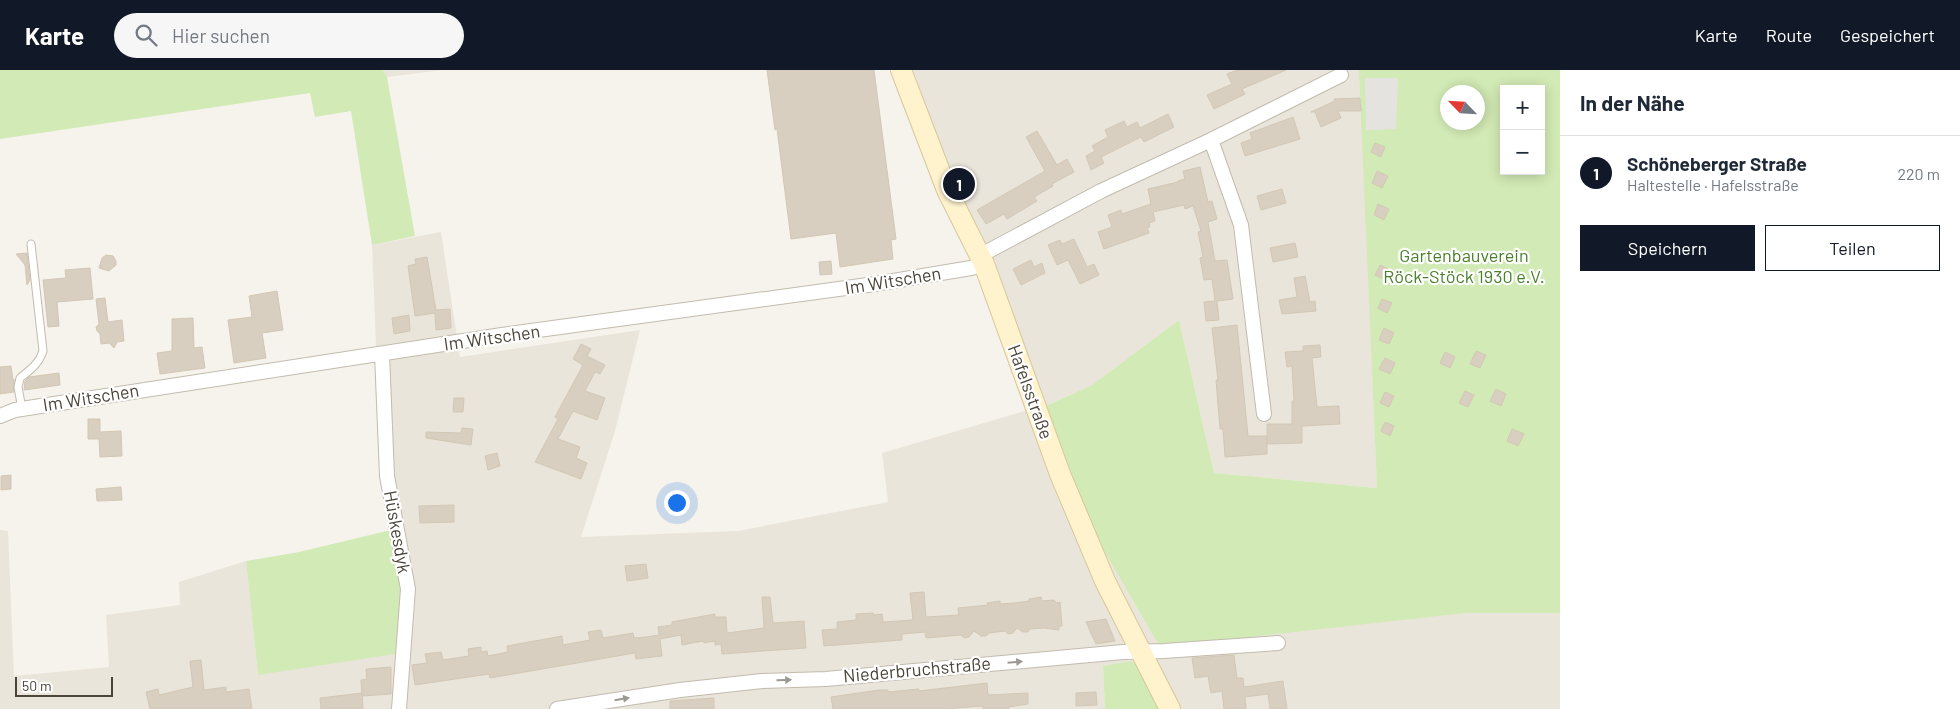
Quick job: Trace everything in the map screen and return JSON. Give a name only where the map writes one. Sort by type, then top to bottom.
[{"type":"main road","name":"Hafelsstraße","points":[[902,70],[948,190],[983,260],[1060,474],[1105,581],[1170,709]]},
{"type":"street","name":"Im Witschen","points":[[0,416],[22,409],[502,335],[875,284],[971,268],[1101,191],[1211,140],[1341,75]]},
{"type":"street","points":[[1211,140],[1241,225],[1264,414]]},
{"type":"street","name":"Hüskesdyk","points":[[382,354],[387,476],[408,589],[399,709]]},
{"type":"street","name":"Niederbruchstraße","points":[[557,709],[680,690],[762,681],[826,679],[1141,652],[1278,643]]},
{"type":"lane","points":[[22,409],[18,387],[20,378],[40,360],[43,351],[32,244]]},
{"type":"shaded area","points":[[383,70],[443,70],[387,77]]},
{"type":"shaded area","points":[[913,70],[1360,70],[1377,488],[1214,473],[1179,320],[1092,385],[1046,406],[1465,613],[1560,613],[1560,709],[1159,709],[1138,666],[1103,666],[1105,709],[0,709],[0,530],[8,531],[14,676],[109,667],[106,615],[180,605],[179,582],[246,561],[258,675],[401,589],[381,470],[372,245],[441,232],[460,357],[640,330],[615,431],[581,537],[738,531],[888,502],[882,453],[1045,405],[993,262],[938,146]]},
{"type":"shaded area","points":[[1365,78],[1398,78],[1396,129],[1366,130]]},
{"type":"green space","points":[[0,70],[383,70],[387,77],[415,236],[372,245],[351,111],[315,117],[310,93],[0,139]]},
{"type":"green space","name":"Gartenbauverein Röck-Stöck 1930 e.V.","points":[[1359,70],[1560,70],[1560,613],[1465,613],[1160,647],[1095,535],[1046,406],[1092,385],[1179,320],[1214,473],[1377,488]]},
{"type":"green space","points":[[391,530],[401,589],[395,654],[258,675],[246,561],[299,552]]},
{"type":"green space","points":[[1131,661],[1138,666],[1159,709],[1105,709],[1103,666]]},
{"type":"building","points":[[767,70],[874,70],[896,239],[891,240],[893,259],[840,267],[836,233],[791,239],[777,129],[775,130]]},
{"type":"building","points":[[1237,70],[1286,70],[1242,89],[1245,94],[1214,109],[1207,95],[1232,84],[1227,74]]},
{"type":"building","points":[[1360,98],[1361,111],[1338,111],[1341,118],[1321,127],[1315,112],[1311,112],[1335,101],[1334,99]]},
{"type":"building","points":[[1168,114],[1174,127],[1144,142],[1141,137],[1101,157],[1104,163],[1091,170],[1086,156],[1095,151],[1092,146],[1108,137],[1105,130],[1124,121],[1127,127],[1137,122],[1140,128]]},
{"type":"building","points":[[1293,117],[1300,139],[1245,156],[1241,143],[1252,139],[1250,133]]},
{"type":"building","points":[[1037,131],[1057,165],[1067,159],[1074,172],[1052,184],[1053,186],[1034,197],[1037,201],[1007,219],[1004,214],[986,224],[977,210],[1045,171],[1026,137]]},
{"type":"building","points":[[1375,143],[1385,147],[1381,157],[1371,152]]},
{"type":"building","points":[[1200,167],[1208,202],[1212,201],[1217,219],[1208,222],[1215,261],[1227,260],[1233,299],[1217,301],[1219,320],[1206,321],[1204,302],[1215,301],[1212,279],[1204,280],[1200,258],[1203,257],[1198,232],[1201,231],[1193,206],[1185,209],[1184,205],[1153,212],[1155,221],[1149,223],[1150,227],[1147,228],[1149,233],[1104,249],[1098,232],[1112,227],[1108,215],[1121,210],[1122,214],[1151,204],[1148,189],[1178,182],[1185,179],[1183,171]]},
{"type":"building","points":[[1377,171],[1388,176],[1382,188],[1372,183]]},
{"type":"building","points":[[1282,189],[1286,203],[1261,210],[1257,196]]},
{"type":"building","points":[[1378,204],[1389,209],[1384,220],[1374,215]]},
{"type":"building","points":[[1074,239],[1087,267],[1094,264],[1099,275],[1080,284],[1068,260],[1057,265],[1048,245],[1060,240],[1062,244]]},
{"type":"building","points":[[1295,243],[1298,257],[1273,262],[1270,248]]},
{"type":"building","points":[[27,253],[30,280],[27,285],[25,265],[16,254]]},
{"type":"building","points":[[106,255],[113,256],[116,261],[116,265],[109,271],[99,268],[102,258]]},
{"type":"building","points":[[427,257],[436,310],[450,309],[451,328],[436,330],[435,313],[415,316],[408,266],[416,264],[415,259]]},
{"type":"building","points":[[1031,260],[1034,267],[1042,263],[1045,273],[1021,285],[1013,269]]},
{"type":"building","points":[[831,261],[832,274],[820,275],[819,262]]},
{"type":"building","points":[[1380,265],[1391,270],[1386,280],[1375,275]]},
{"type":"building","points":[[90,268],[93,299],[57,302],[59,326],[48,327],[43,280],[66,278],[65,270]]},
{"type":"building","points":[[1305,276],[1310,302],[1315,301],[1316,311],[1282,314],[1279,300],[1297,297],[1294,278]]},
{"type":"building","points":[[277,291],[283,330],[262,333],[266,358],[234,363],[228,320],[252,317],[249,296]]},
{"type":"building","points":[[105,298],[108,322],[122,320],[124,341],[117,342],[114,348],[109,343],[101,344],[100,334],[96,327],[99,324],[96,299]]},
{"type":"building","points":[[1382,299],[1392,303],[1387,313],[1378,308]]},
{"type":"building","points":[[409,315],[410,331],[394,334],[392,318]]},
{"type":"building","points":[[193,318],[194,348],[202,347],[205,368],[160,374],[157,353],[172,351],[172,319]]},
{"type":"building","points":[[1237,325],[1248,436],[1267,436],[1267,454],[1225,457],[1223,429],[1220,429],[1216,380],[1218,380],[1212,328]]},
{"type":"building","points":[[1384,328],[1394,333],[1389,344],[1379,340]]},
{"type":"building","points":[[581,344],[591,349],[587,356],[605,365],[600,374],[595,372],[585,391],[605,398],[597,420],[573,411],[558,439],[580,447],[576,458],[587,463],[581,479],[535,462],[558,419],[555,417],[583,365],[573,359]]},
{"type":"building","points":[[1320,345],[1321,357],[1312,358],[1317,407],[1339,406],[1340,424],[1302,426],[1302,443],[1267,444],[1267,424],[1292,424],[1292,401],[1294,401],[1292,366],[1287,367],[1285,352],[1303,351],[1303,346]]},
{"type":"building","points":[[1476,351],[1486,355],[1480,368],[1470,364]]},
{"type":"building","points":[[1445,352],[1455,357],[1450,368],[1440,363]]},
{"type":"building","points":[[1385,358],[1395,363],[1390,374],[1379,369]]},
{"type":"building","points":[[11,366],[14,392],[0,394],[0,367]]},
{"type":"building","points":[[59,373],[60,385],[24,390],[25,381],[29,377]]},
{"type":"building","points":[[1496,389],[1506,394],[1501,406],[1490,401]]},
{"type":"building","points":[[1465,391],[1474,395],[1468,407],[1459,403]]},
{"type":"building","points":[[1385,392],[1394,396],[1389,407],[1380,403]]},
{"type":"building","points":[[454,398],[464,398],[463,412],[453,412]]},
{"type":"building","points":[[88,419],[100,419],[100,432],[121,431],[122,456],[100,457],[99,439],[88,439]]},
{"type":"building","points":[[1385,422],[1394,426],[1390,436],[1381,431]]},
{"type":"building","points":[[462,428],[473,429],[471,445],[426,438],[426,432],[461,433]]},
{"type":"building","points":[[1512,429],[1524,434],[1518,446],[1507,441]]},
{"type":"building","points":[[497,453],[500,466],[488,470],[485,456]]},
{"type":"building","points":[[11,475],[11,489],[1,490],[1,476]]},
{"type":"building","points":[[121,487],[122,500],[97,501],[96,489]]},
{"type":"building","points":[[454,505],[454,522],[420,523],[419,506]]},
{"type":"building","points":[[646,564],[648,578],[627,581],[625,566]]},
{"type":"building","points":[[924,592],[926,617],[959,615],[958,608],[988,605],[987,603],[1000,601],[1000,604],[1015,603],[1041,597],[1042,601],[1054,600],[1057,603],[1060,602],[1062,626],[1059,626],[1059,630],[1044,628],[1030,629],[1028,632],[1023,632],[1017,628],[1013,633],[1008,634],[1005,631],[989,633],[986,636],[981,636],[974,631],[969,637],[964,638],[961,635],[926,638],[925,632],[902,634],[902,640],[824,646],[822,630],[837,629],[837,622],[856,620],[856,614],[882,614],[883,622],[913,620],[910,593]]},
{"type":"building","points":[[762,597],[770,597],[773,623],[804,621],[806,648],[722,654],[721,644],[715,645],[715,641],[682,645],[681,635],[660,639],[662,656],[636,659],[635,653],[490,678],[489,674],[415,685],[412,665],[427,663],[425,654],[441,652],[443,660],[469,656],[468,649],[481,647],[481,652],[487,651],[488,656],[508,652],[507,646],[562,636],[563,645],[590,640],[588,632],[601,630],[603,638],[633,633],[634,638],[646,637],[659,635],[658,627],[672,625],[672,622],[715,614],[715,617],[726,617],[727,633],[764,628]]},
{"type":"building","points":[[1106,619],[1115,641],[1096,644],[1086,622]]},
{"type":"building","points":[[1234,655],[1237,678],[1243,678],[1244,687],[1283,681],[1287,709],[1270,709],[1268,694],[1245,697],[1246,709],[1224,709],[1222,691],[1211,693],[1208,676],[1195,678],[1192,658]]},
{"type":"building","points":[[201,660],[204,690],[226,687],[226,692],[249,689],[252,709],[150,709],[146,692],[158,689],[159,695],[193,687],[190,661]]},
{"type":"building","points":[[391,667],[391,694],[362,696],[361,680],[367,679],[366,669]]},
{"type":"building","points":[[987,683],[988,695],[1028,693],[1028,704],[1008,707],[1009,709],[983,709],[983,706],[944,709],[833,709],[831,697],[879,690],[888,690],[888,692],[919,689],[919,691]]},
{"type":"building","points":[[1096,692],[1097,705],[1076,706],[1076,693]]},
{"type":"building","points":[[362,693],[363,709],[321,709],[320,698]]},
{"type":"building","points":[[714,698],[714,709],[670,709],[670,701]]},
{"type":"place","name":"Schöneberger Straße","points":[[959,184]]}]
